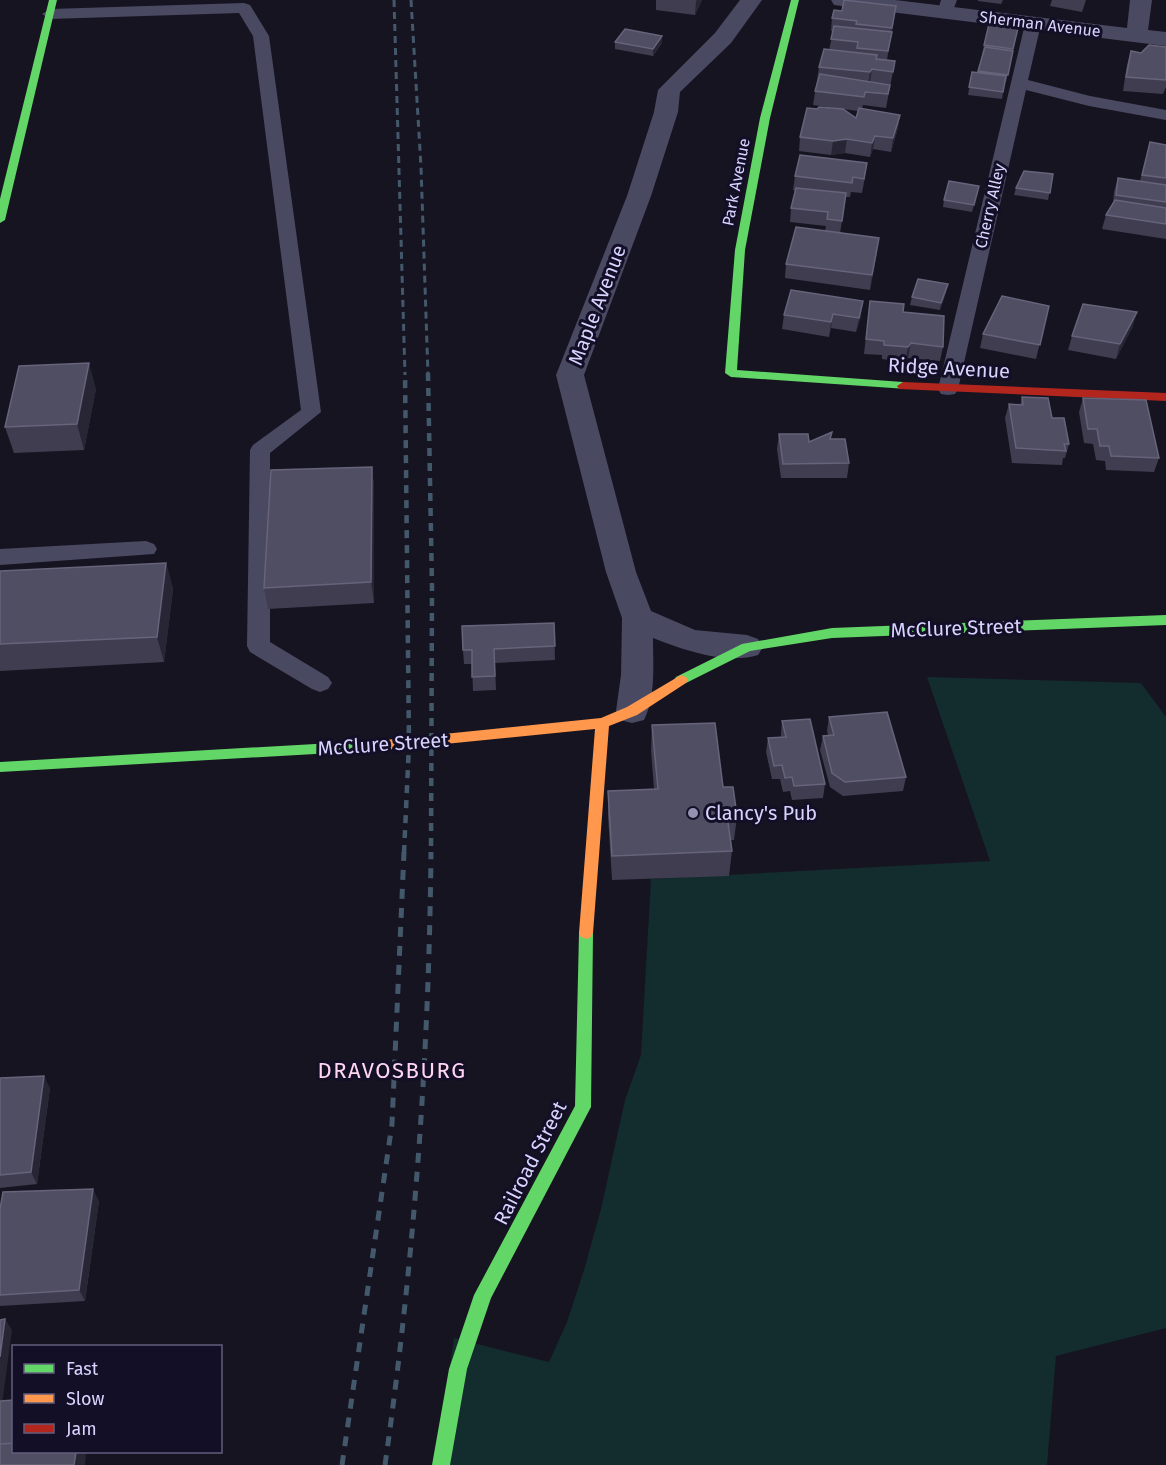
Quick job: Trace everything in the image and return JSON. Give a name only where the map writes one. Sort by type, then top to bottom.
[{"type":"street","name":"Maple Avenue","points":[[632,711],[638,675],[638,618],[621,572],[570,375],[639,196],[666,112],[669,90],[723,38],[751,0]]},
{"type":"street","name":"Park Avenue","points":[[731,373],[740,250],[765,118],[795,0]]},
{"type":"street","name":"Sherman Avenue","points":[[842,0],[947,7],[1032,24],[1166,39]]},
{"type":"street","points":[[1137,36],[1142,0]]},
{"type":"street","points":[[0,220],[52,7]]},
{"type":"street","name":"Ridge Avenue","points":[[731,373],[948,389],[1166,397]]},
{"type":"street","name":"McClure Street","points":[[638,618],[691,641],[747,647],[832,633],[1166,620]]},
{"type":"street","name":"McClure Street","points":[[0,767],[415,743],[602,723],[632,711],[694,672],[747,647]]},
{"type":"street","name":"Railroad Street","points":[[441,1465],[458,1369],[483,1295],[583,1107],[585,952],[602,723]]},
{"type":"lane","points":[[52,7],[244,8],[261,36],[311,412],[260,450],[258,646],[320,684]]},
{"type":"lane","name":"Cherry Alley","points":[[948,389],[1032,24]]},
{"type":"lane","points":[[1019,83],[1089,101],[1166,115]]},
{"type":"lane","points":[[0,557],[146,549]]},
{"type":"green space","points":[[927,677],[1141,683],[1166,717],[1166,1328],[1056,1356],[1047,1465],[436,1465],[454,1338],[549,1362],[567,1322],[601,1209],[625,1100],[641,1055],[651,879],[990,861]]},
{"type":"building","points":[[844,0],[896,6],[892,28],[856,24],[857,21],[832,18],[834,10],[842,11]]},
{"type":"building","points":[[989,24],[1018,28],[1013,49],[984,45]]},
{"type":"building","points":[[834,26],[892,32],[888,51],[857,48],[858,42],[831,39]]},
{"type":"building","points":[[625,29],[662,36],[653,49],[615,42]]},
{"type":"building","points":[[1149,45],[1166,47],[1166,80],[1126,77],[1131,51],[1141,53]]},
{"type":"building","points":[[985,47],[1013,51],[1008,75],[978,71]]},
{"type":"building","points":[[824,49],[877,55],[876,59],[895,61],[893,72],[819,67]]},
{"type":"building","points":[[972,72],[1006,76],[1003,92],[969,87]]},
{"type":"building","points":[[820,74],[890,85],[888,94],[865,92],[864,97],[815,91]]},
{"type":"building","points":[[819,107],[843,109],[856,118],[859,108],[900,115],[893,138],[875,136],[872,143],[847,139],[833,141],[800,137],[807,108],[817,109]]},
{"type":"building","points":[[1150,142],[1166,145],[1166,178],[1142,175]]},
{"type":"building","points":[[800,155],[867,163],[864,179],[853,177],[852,183],[795,176]]},
{"type":"building","points":[[1024,171],[1053,174],[1050,193],[1016,188]]},
{"type":"building","points":[[1118,178],[1166,185],[1166,202],[1116,195]]},
{"type":"building","points":[[949,181],[979,186],[974,205],[944,200]]},
{"type":"building","points":[[796,188],[846,193],[842,221],[827,219],[828,212],[791,208]]},
{"type":"building","points":[[1115,200],[1166,208],[1166,224],[1106,215]]},
{"type":"building","points":[[796,227],[879,238],[872,275],[786,264]]},
{"type":"building","points":[[918,279],[948,284],[941,303],[912,297]]},
{"type":"building","points":[[791,290],[863,301],[859,318],[833,314],[831,322],[784,315]]},
{"type":"building","points":[[1002,296],[1049,306],[1040,345],[983,334]]},
{"type":"building","points":[[870,301],[904,304],[903,312],[944,316],[943,347],[911,343],[908,347],[884,345],[884,341],[866,339]]},
{"type":"building","points":[[1083,304],[1137,312],[1120,344],[1072,336]]},
{"type":"building","points":[[89,363],[77,424],[5,427],[19,366]]},
{"type":"building","points":[[1022,397],[1048,398],[1052,418],[1064,418],[1069,444],[1064,444],[1066,451],[1016,448],[1009,404],[1023,405]]},
{"type":"building","points":[[1083,398],[1146,400],[1159,458],[1111,456],[1109,446],[1100,446],[1097,429],[1088,429]]},
{"type":"building","points":[[832,432],[830,439],[845,439],[849,463],[783,464],[779,434],[808,434],[809,442]]},
{"type":"building","points":[[372,467],[371,582],[264,588],[271,470]]},
{"type":"building","points":[[166,563],[157,637],[0,644],[0,571]]},
{"type":"building","points":[[554,623],[555,646],[494,649],[495,676],[472,677],[472,650],[463,650],[462,626]]},
{"type":"building","points":[[887,712],[906,777],[845,782],[832,773],[823,736],[834,735],[829,717]]},
{"type":"building","points":[[810,719],[825,784],[794,786],[792,777],[785,778],[782,765],[774,766],[768,738],[786,737],[782,721]]},
{"type":"building","name":"Clancy's Pub","points":[[715,723],[723,787],[733,787],[737,816],[727,816],[732,851],[612,856],[608,791],[658,789],[652,725]]},
{"type":"building","points":[[44,1076],[31,1172],[0,1175],[0,1078]]},
{"type":"building","points":[[93,1189],[79,1290],[0,1295],[0,1209],[3,1192]]},
{"type":"building","points":[[5,1319],[0,1357],[0,1320]]},
{"type":"building","points":[[12,1400],[12,1443],[0,1444],[0,1401]]},
{"type":"building","points":[[12,1443],[12,1453],[76,1453],[74,1465],[0,1465],[0,1444]]},
{"type":"railway","points":[[394,0],[405,375]]},
{"type":"railway","points":[[411,0],[421,167],[428,375]]},
{"type":"railway","points":[[404,853],[409,744],[405,373]]},
{"type":"railway","points":[[428,373],[432,587],[431,853]]},
{"type":"railway","points":[[342,1465],[392,1124],[404,852]]},
{"type":"railway","points":[[385,1465],[404,1312],[418,1159],[427,1006],[431,852]]},
{"type":"traffic: fast","points":[[0,220],[53,0]]},
{"type":"traffic: fast","points":[[795,0],[765,118],[740,250],[731,373],[903,386]]},
{"type":"traffic: fast","points":[[681,680],[747,647],[832,633],[1166,620]]},
{"type":"traffic: fast","points":[[0,767],[385,745]]},
{"type":"traffic: fast","points":[[441,1465],[458,1369],[483,1295],[583,1107],[586,933]]},
{"type":"traffic: slow","points":[[385,745],[602,723],[632,711],[681,680]]},
{"type":"traffic: slow","points":[[586,933],[602,723]]},
{"type":"traffic: jam","points":[[903,386],[1166,397]]},
{"type":"place","name":"Clancy's Pub","points":[[693,813]]},
{"type":"district","name":"DRAVOSBURG","points":[[392,1070]]}]
